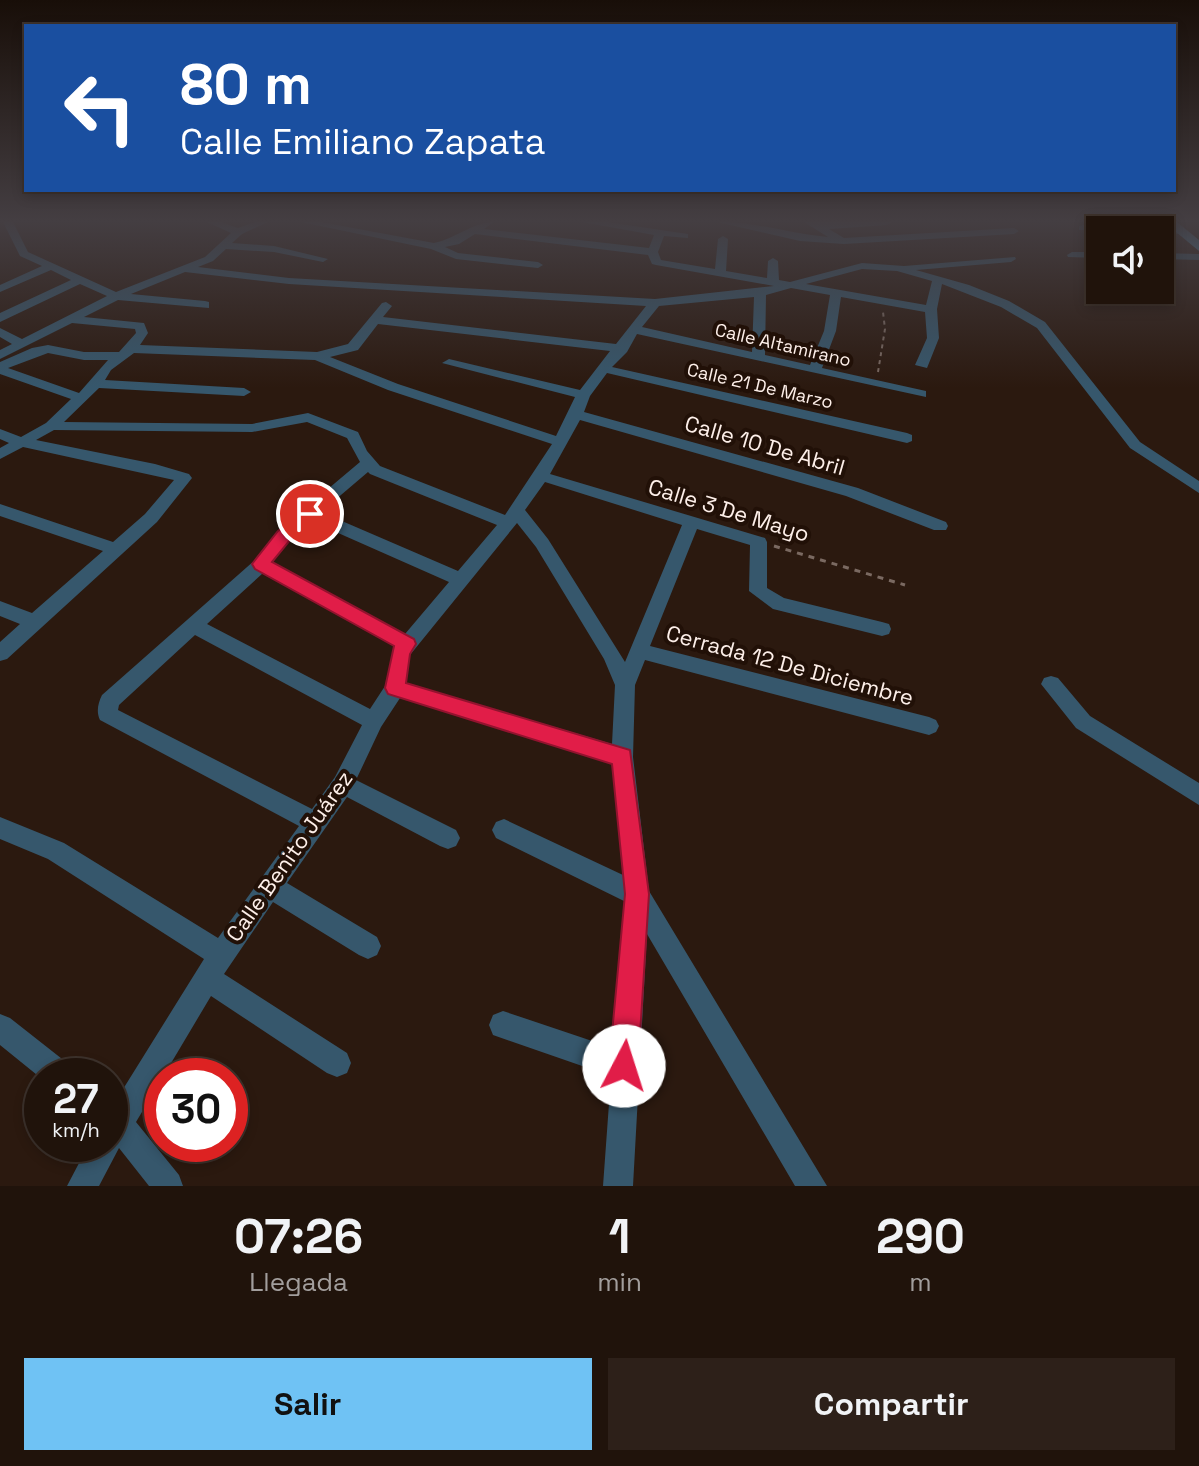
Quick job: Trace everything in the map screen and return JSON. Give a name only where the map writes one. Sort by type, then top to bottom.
[{"type":"street","points":[[0,289],[26,277]]},
{"type":"street","points":[[77,277],[116,296],[205,305]]},
{"type":"street","points":[[0,355],[116,296],[164,277]]},
{"type":"street","points":[[257,277],[655,303],[760,293],[819,277]]},
{"type":"street","points":[[746,277],[931,309]]},
{"type":"street","points":[[773,277],[773,282]]},
{"type":"street","points":[[932,277],[1005,304],[1041,325],[1135,445],[1199,488]]},
{"type":"street","points":[[0,318],[81,279]]},
{"type":"street","points":[[922,365],[933,338],[931,309],[938,279]]},
{"type":"street","points":[[758,357],[760,293]]},
{"type":"street","points":[[815,370],[830,331],[836,293]]},
{"type":"street","name":"Calle Benito Juárez","points":[[128,1102],[214,966],[343,784],[374,721],[395,688],[401,652],[512,516],[541,476],[576,414],[583,395],[637,330],[655,303]]},
{"type":"street","points":[[0,368],[48,349],[84,356],[126,353],[317,356],[353,347],[386,306]]},
{"type":"street","points":[[0,454],[51,426],[96,384],[106,368],[126,353],[142,333],[140,326],[68,319]]},
{"type":"street","points":[[375,320],[622,349]]},
{"type":"street","name":"Calle Altamirano","points":[[637,330],[921,394]]},
{"type":"street","points":[[0,332],[21,344]]},
{"type":"street","points":[[317,356],[393,387],[560,442]]},
{"type":"street","points":[[449,363],[583,395]]},
{"type":"street","points":[[0,368],[81,398]]},
{"type":"street","name":"Calle 21 De Marzo","points":[[605,369],[907,438]]},
{"type":"street","points":[[96,384],[244,392]]},
{"type":"street","name":"Calle 10 De Abril","points":[[576,414],[852,492],[940,526]]},
{"type":"street","points":[[51,426],[252,428],[308,417],[353,435],[375,470],[512,516],[542,543],[612,656],[625,685]]},
{"type":"street","points":[[0,433],[20,442],[155,469],[184,478],[151,518],[0,653]]},
{"type":"street","points":[[316,823],[107,714],[109,701],[261,564],[284,535],[369,463]]},
{"type":"street","name":"Calle 3 De Mayo","points":[[541,476],[759,542]]},
{"type":"street","points":[[0,510],[115,549]]},
{"type":"street","points":[[310,514],[461,580]]},
{"type":"street","points":[[618,1186],[637,894],[622,757],[625,685],[692,521]]},
{"type":"street","points":[[759,542],[758,591],[779,604],[882,629]]},
{"type":"street","points":[[261,564],[407,644]]},
{"type":"street","points":[[0,608],[36,622]]},
{"type":"street","points":[[194,626],[374,721]]},
{"type":"street","name":"Cerrada 12 De Diciembre","points":[[639,651],[929,726]]},
{"type":"street","points":[[1051,684],[1083,722],[1199,795]]},
{"type":"street","points":[[395,688],[622,757]]},
{"type":"street","points":[[343,784],[448,838]]},
{"type":"street","points":[[0,828],[56,851],[214,966],[337,1063]]},
{"type":"street","points":[[504,830],[637,894],[812,1186]]},
{"type":"street","points":[[270,886],[368,946]]},
{"type":"street","points":[[503,1025],[624,1066]]},
{"type":"street","points":[[0,1028],[38,1058]]},
{"type":"street","points":[[128,1146],[168,1186]]},
{"type":"street","name":"Calle Benito Juárez","points":[[82,1186],[94,1162]]},
{"type":"path","points":[[875,384],[885,329],[881,300]]},
{"type":"path","name":"Calle 3 De Mayo","points":[[759,542],[905,585]]},
{"type":"route","points":[[310,514],[284,535],[261,564],[407,644],[401,652],[395,688],[622,757],[637,894],[624,1066]]}]
